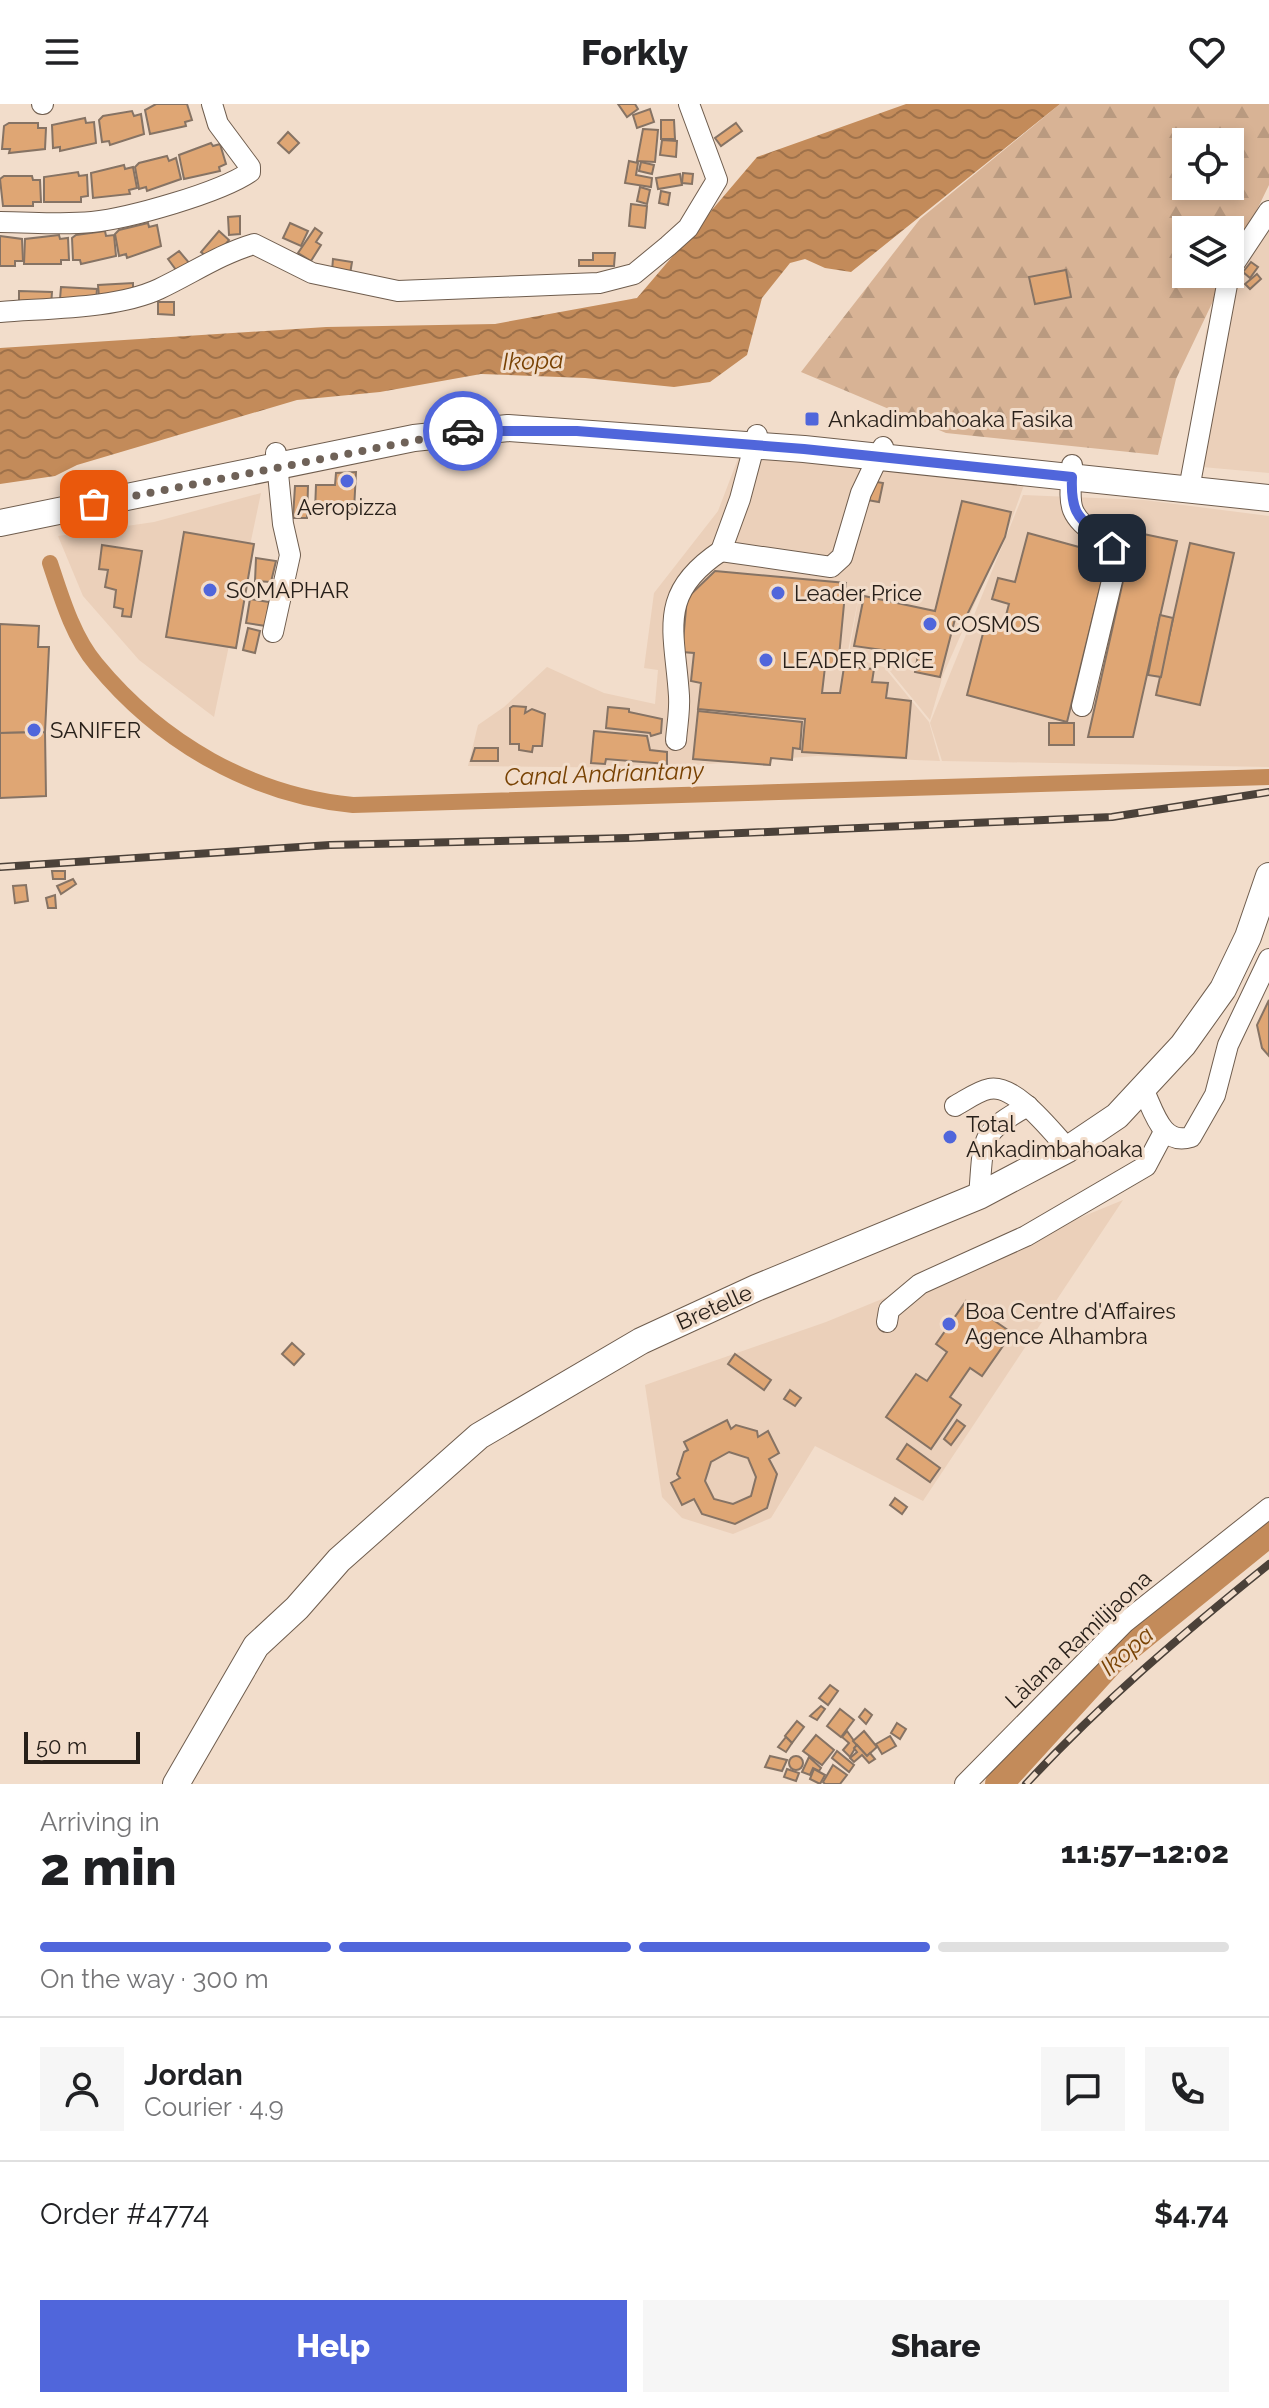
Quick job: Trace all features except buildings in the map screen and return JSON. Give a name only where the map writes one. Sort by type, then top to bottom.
[{"type":"main road","points":[[0,523],[277,460],[349,437],[466,420],[580,421],[1190,483],[1269,498]]},
{"type":"main road","points":[[0,513],[277,460],[427,436],[542,429],[756,440]]},
{"type":"main road","points":[[1190,483],[1269,482]]},
{"type":"main road","name":"Bretelle","points":[[176,1784],[256,1646],[297,1608],[339,1560],[479,1436],[551,1391],[652,1336],[756,1288],[979,1196],[1068,1149],[1117,1116],[1144,1091],[1183,1045],[1223,989],[1248,937],[1269,876]]},
{"type":"street","points":[[0,222],[94,222],[213,192],[238,180],[250,172],[250,167],[218,124],[212,104]]},
{"type":"street","points":[[0,312],[127,299],[158,290],[236,249],[254,244],[312,273],[398,291],[599,283],[634,274],[688,228],[717,180],[689,104]]},
{"type":"street","points":[[1244,249],[1269,211]]},
{"type":"street","points":[[1190,483],[1226,288]]},
{"type":"street","points":[[676,740],[680,699],[671,634],[675,605],[680,589],[692,573],[721,551],[756,440]]},
{"type":"street","points":[[721,551],[836,566],[880,452]]},
{"type":"street","points":[[273,632],[290,555],[283,524],[277,460]]},
{"type":"street","points":[[1072,471],[1072,508],[1086,526],[1112,548],[1116,564],[1082,706]]},
{"type":"street","points":[[1144,1091],[1164,1132],[1183,1139],[1196,1131],[1215,1095],[1228,1045],[1269,959]]},
{"type":"street","points":[[955,1106],[989,1089],[999,1088],[1028,1106],[1068,1149]]},
{"type":"street","points":[[979,1196],[984,1145],[989,1131],[997,1123],[1028,1106]]},
{"type":"street","points":[[887,1322],[889,1310],[920,1284],[1026,1236],[1146,1166],[1164,1132]]},
{"type":"street","name":"Làlana Ramilijaona","points":[[965,1784],[1124,1623],[1269,1508]]},
{"type":"shaded area","points":[[1269,226],[1269,473],[1191,466],[1191,431],[1206,331],[1232,288],[1244,288],[1244,268]]},
{"type":"shaded area","points":[[739,456],[887,466],[1024,485],[1010,524],[943,675],[930,720],[885,665],[849,654],[859,595],[847,656],[884,667],[929,722],[940,761],[817,756],[655,768],[468,766],[478,725],[504,707],[547,667],[604,693],[655,704],[658,670],[644,668],[654,593],[718,511]]},
{"type":"shaded area","points":[[261,493],[214,717],[139,660],[83,596],[58,536],[154,522]]},
{"type":"shaded area","points":[[1023,495],[1144,500],[1269,516],[1269,767],[942,761],[930,723]]},
{"type":"shaded area","points":[[1123,1200],[923,1501],[815,1446],[771,1518],[733,1534],[682,1518],[662,1497],[645,1385],[826,1322]]},
{"type":"green space","points":[[1060,104],[1269,104],[1269,185],[1244,236],[1244,216],[1172,216],[1172,288],[1219,288],[1176,379],[1158,455],[946,433],[801,372],[920,219]]},
{"type":"water","points":[[906,104],[1060,104],[851,272],[825,268],[805,259],[790,263],[762,298],[747,355],[710,382],[674,387],[585,378],[481,374],[380,392],[297,400],[77,465],[55,476],[0,484],[0,348],[326,327],[495,324],[637,298],[757,157]]},
{"type":"waterway","name":"Canal Andriantany","points":[[50,563],[68,616],[88,653],[149,718],[179,741],[244,777],[316,799],[353,805],[1269,777]]},
{"type":"waterway","name":"Ikopa","points":[[999,1784],[1110,1662],[1269,1533]]},
{"type":"railway","points":[[0,867],[330,845],[628,838],[1112,817],[1269,792]]},
{"type":"railway","points":[[1026,1784],[1143,1670],[1269,1564]]},
{"type":"way so far","points":[[94,504],[414,438],[463,431]]},
{"type":"place","name":"Ankadimbahoaka Fasika","points":[[812,419]]},
{"type":"place","name":"Aeropizza","points":[[347,481]]},
{"type":"place","name":"SOMAPHAR","points":[[210,590]]},
{"type":"place","name":"Leader Price","points":[[778,593]]},
{"type":"place","name":"COSMOS","points":[[930,624]]},
{"type":"place","name":"LEADER PRICE","points":[[766,660]]},
{"type":"place","name":"SANIFER","points":[[34,730]]},
{"type":"place","name":"Total Ankadimbahoaka","points":[[950,1137]]},
{"type":"place","name":"Boa Centre d'Affaires Agence Alhambra","points":[[949,1324]]},
{"type":"route","points":[[463,431],[508,428],[577,431],[804,449],[1072,477],[1072,508],[1076,516],[1112,548]]}]
